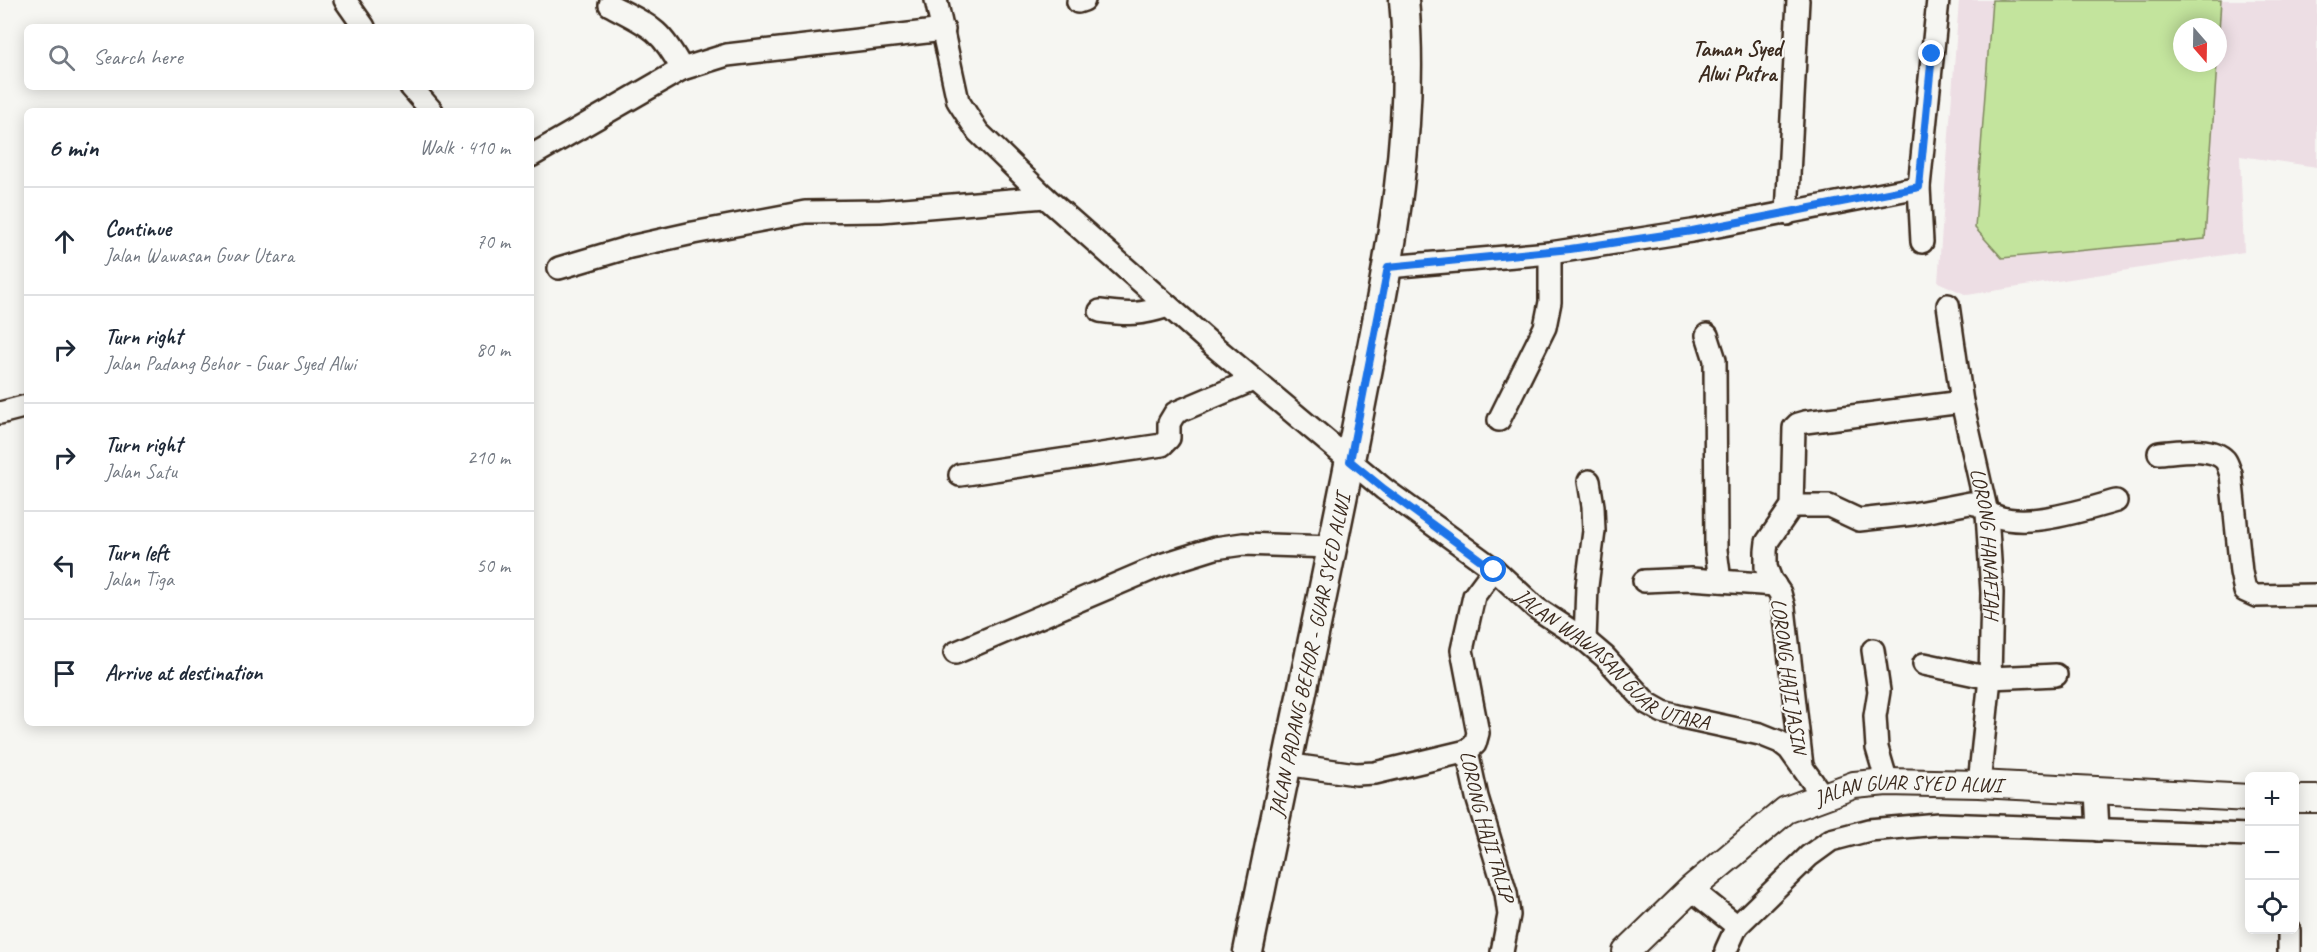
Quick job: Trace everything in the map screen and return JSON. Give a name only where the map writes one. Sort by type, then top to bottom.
[{"type":"main road","name":"JALAN PADANG BEHOR - GUAR SYED ALWI","points":[[1248,952],[1388,267],[1404,137],[1406,24],[1404,0]]},
{"type":"street","points":[[345,0],[362,24]]},
{"type":"street","name":"JALAN WAWASAN GUAR UTARA","points":[[936,0],[958,101],[978,132],[1045,197],[1253,380],[1384,489],[1494,570],[1536,608],[1585,640],[1605,657],[1647,703],[1662,712],[1760,734],[1780,742],[1802,766],[1822,795]]},
{"type":"street","points":[[1787,214],[1798,0]]},
{"type":"street","points":[[1922,242],[1919,187],[1938,0]]},
{"type":"street","points":[[610,5],[652,27],[669,45],[682,69]]},
{"type":"street","points":[[534,154],[682,69],[727,55],[944,30]]},
{"type":"street","points":[[414,90],[429,108]]},
{"type":"street","points":[[1388,267],[1550,252],[1692,231],[1919,187]]},
{"type":"street","points":[[560,268],[630,247],[693,232],[805,212],[881,211],[1045,197]]},
{"type":"street","points":[[1499,420],[1545,327],[1550,302],[1550,252]]},
{"type":"street","name":"LORONG HANAFIAH","points":[[1948,305],[1962,402],[1987,513],[1992,593],[1990,678],[1979,784]]},
{"type":"street","points":[[1100,311],[1129,315],[1168,306]]},
{"type":"street","points":[[1707,335],[1715,360],[1716,550],[1720,581]]},
{"type":"street","points":[[960,475],[1162,445],[1169,438],[1169,423],[1175,413],[1227,389],[1253,380]]},
{"type":"street","points":[[1962,402],[1798,424],[1794,428],[1792,506],[1828,506],[1859,520],[1913,514],[1970,503],[1980,505],[1987,513],[2014,519],[2053,518],[2116,501]]},
{"type":"street","points":[[0,413],[24,407]]},
{"type":"street","points":[[2158,453],[2194,450],[2216,455],[2225,461],[2231,474],[2241,572],[2246,591],[2256,596],[2317,595]]},
{"type":"street","points":[[1585,640],[1587,586],[1594,531],[1588,481]]},
{"type":"street","name":"LORONG HAJI JASIN","points":[[1792,506],[1767,542],[1766,567],[1780,593],[1784,608],[1802,766]]},
{"type":"street","points":[[955,653],[1164,564],[1215,548],[1243,544],[1332,547]]},
{"type":"street","name":"LORONG HAJI TALIP","points":[[1494,570],[1474,596],[1462,650],[1478,733],[1475,744],[1467,751],[1477,797],[1506,893],[1509,915],[1502,952]]},
{"type":"street","points":[[1644,581],[1691,579],[1775,585]]},
{"type":"street","points":[[1873,650],[1879,691],[1875,716],[1877,748],[1887,782]]},
{"type":"street","points":[[1924,664],[1990,678],[2056,675]]},
{"type":"street","points":[[1285,765],[1356,774],[1467,751]]},
{"type":"street","name":"JALAN GUAR SYED ALWI","points":[[1626,952],[1691,890],[1786,810],[1854,784],[1887,782],[1979,784],[2245,798]]},
{"type":"street","points":[[2096,791],[2098,830]]},
{"type":"street","points":[[2299,799],[2317,799]]},
{"type":"street","points":[[1726,950],[1737,926],[1809,856],[1831,840],[1869,830],[1939,824],[2245,834]]},
{"type":"street","points":[[1691,890],[1737,926]]},
{"type":"street","points":[[2289,934],[2289,952]]},
{"type":"shaded area","points":[[1959,0],[2317,0],[2317,167],[2240,156],[2244,252],[1967,295],[1938,282]]},
{"type":"green space","points":[[1992,0],[2221,0],[2220,18],[2173,18],[2173,72],[2216,72],[2205,239],[2002,258],[1975,228]]},
{"type":"district","name":"Taman Syed Alwi Putra","points":[[1737,62]]},
{"type":"route","points":[[1494,570],[1384,489],[1350,461],[1388,267],[1550,252],[1692,231],[1919,187],[1932,54]]}]
